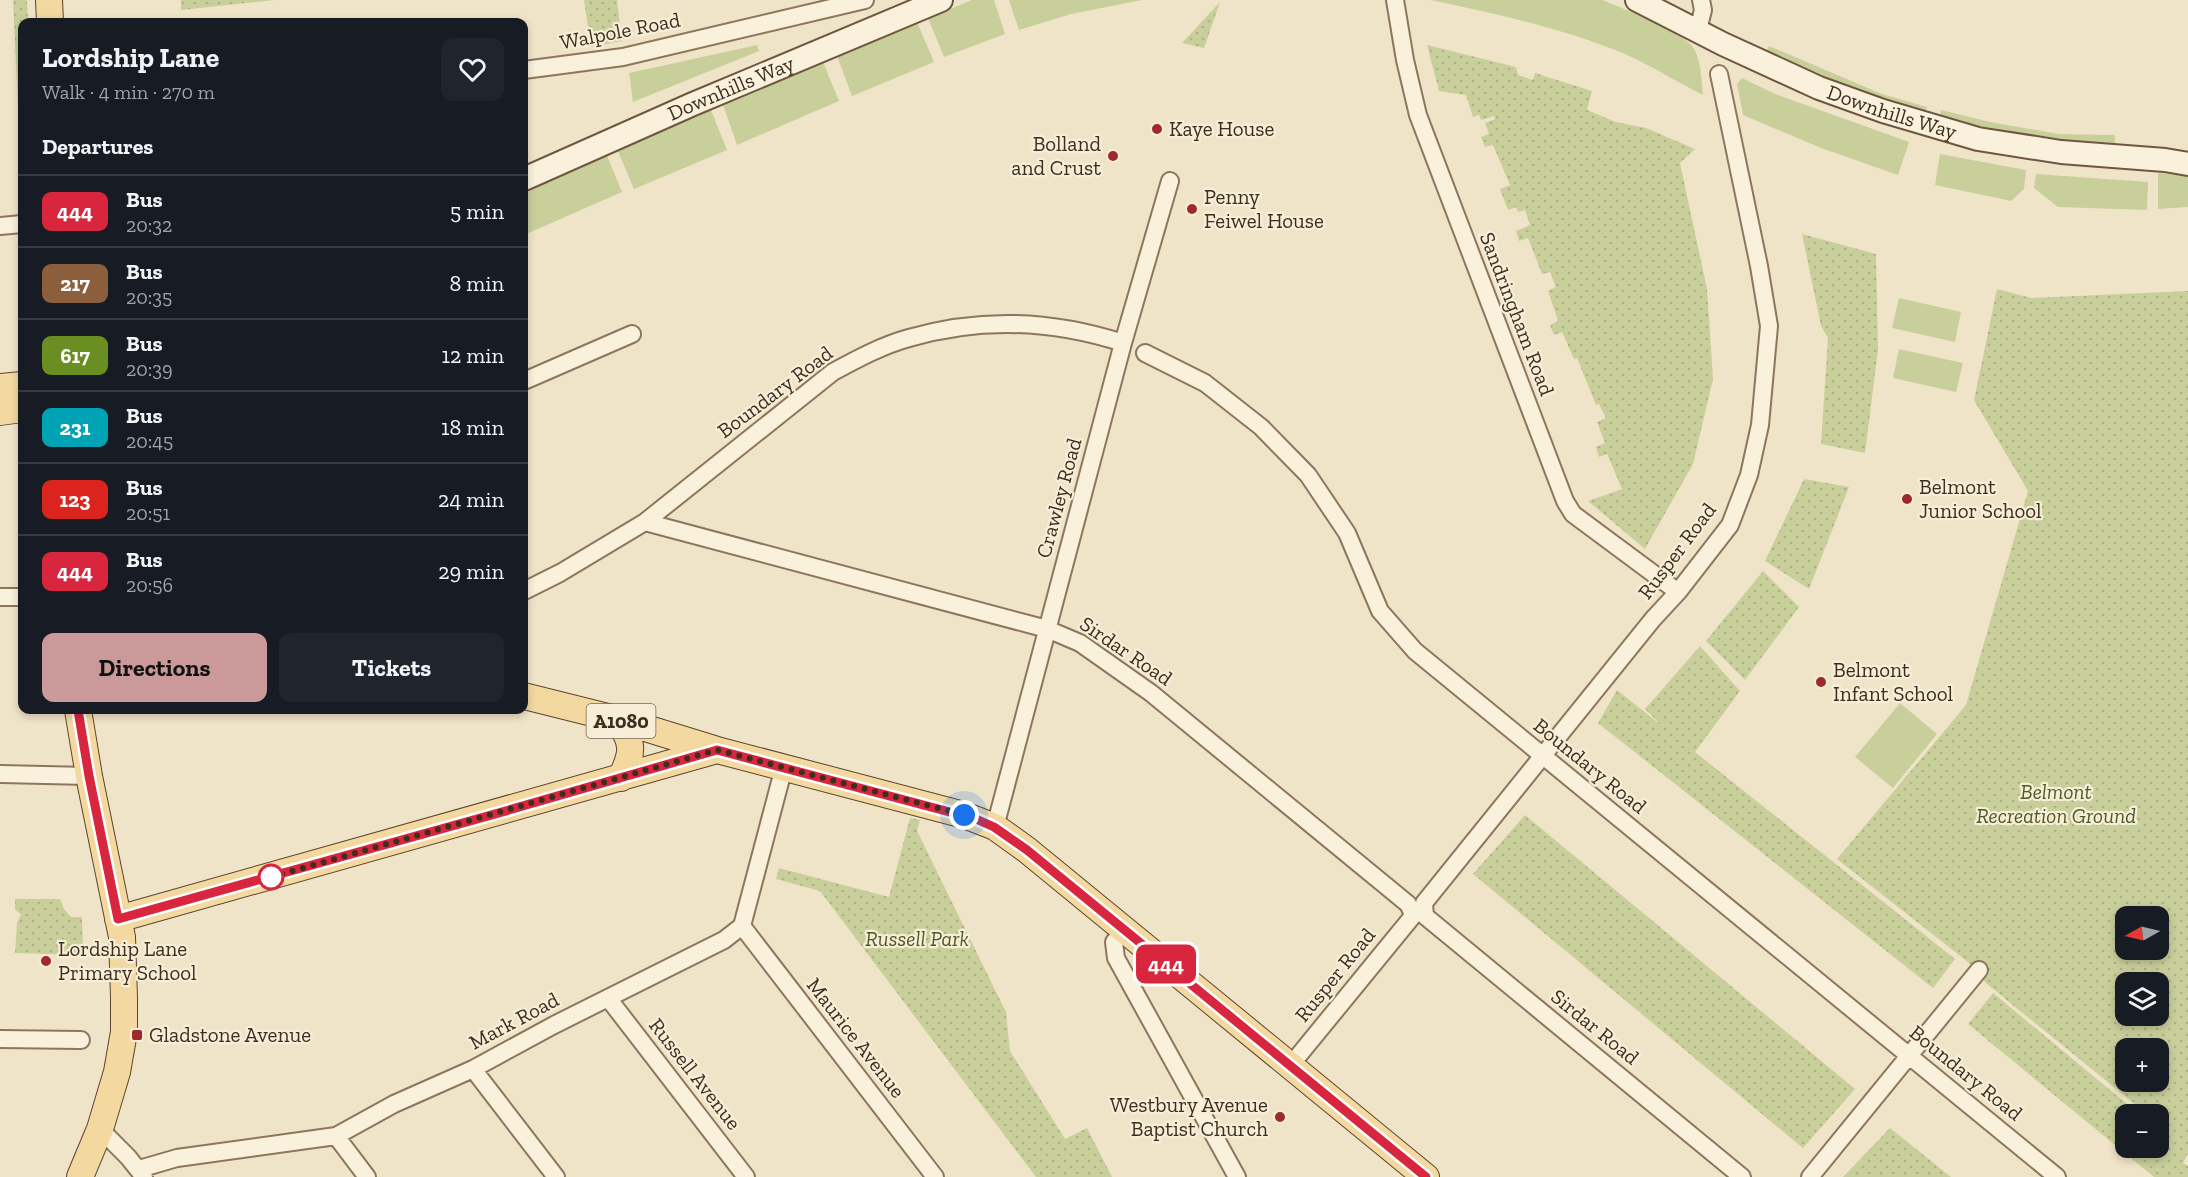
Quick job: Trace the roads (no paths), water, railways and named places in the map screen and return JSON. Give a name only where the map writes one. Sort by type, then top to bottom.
[{"type":"main road","points":[[49,0],[50,18]]},
{"type":"main road","name":"Downhills Way","points":[[528,177],[711,96],[940,0]]},
{"type":"main road","name":"Downhills Way","points":[[1637,0],[1723,44],[1820,88],[1883,111],[1975,138],[2061,152],[2188,164]]},
{"type":"main road","name":"Downhills Way","points":[[2164,160],[2188,153]]},
{"type":"main road","points":[[0,369],[18,367]]},
{"type":"main road","points":[[0,387],[18,385]]},
{"type":"main road","points":[[0,412],[18,410]]},
{"type":"main road","name":"A1080","points":[[528,697],[964,815],[994,827],[1027,850],[1426,1177]]},
{"type":"main road","points":[[79,714],[122,937],[124,1032],[117,1072],[100,1129],[80,1177]]},
{"type":"main road","name":"A1080","points":[[616,719],[628,736],[630,747],[629,760],[621,778]]},
{"type":"main road","name":"A1080","points":[[118,919],[717,750]]},
{"type":"street","name":"Walpole Road","points":[[528,69],[623,57],[783,27],[865,0]]},
{"type":"street","name":"Sandringham Road","points":[[1395,0],[1405,60],[1418,115],[1565,501],[1573,514],[1678,592]]},
{"type":"street","points":[[1698,30],[1703,10],[1701,0]]},
{"type":"street","name":"Rusper Road","points":[[1290,1066],[1653,619],[1678,592],[1730,525],[1749,475],[1760,425],[1769,326],[1760,266],[1719,74]]},
{"type":"street","name":"Crawley Road","points":[[994,827],[1123,343],[1170,181]]},
{"type":"street","points":[[0,226],[18,224]]},
{"type":"street","name":"Boundary Road","points":[[528,589],[560,573],[645,522],[833,372],[863,356],[907,338],[953,327],[1001,324],[1051,325],[1123,343]]},
{"type":"street","points":[[528,379],[632,334]]},
{"type":"street","name":"Boundary Road","points":[[1145,353],[1205,383],[1261,427],[1308,475],[1347,533],[1380,611],[1415,651],[2057,1177]]},
{"type":"street","name":"Sirdar Road","points":[[645,522],[1047,629],[1080,643],[1151,693],[1742,1177]]},
{"type":"street","points":[[0,597],[18,597]]},
{"type":"street","points":[[742,926],[784,767]]},
{"type":"street","points":[[0,774],[89,776]]},
{"type":"street","name":"Mark Road","points":[[142,1173],[177,1158],[336,1136],[394,1104],[472,1069],[724,940],[742,926]]},
{"type":"street","name":"Maurice Avenue","points":[[742,926],[935,1177]]},
{"type":"street","points":[[1124,930],[1114,942],[1116,958],[1237,1177]]},
{"type":"street","points":[[1810,1177],[1979,970]]},
{"type":"street","name":"Russell Avenue","points":[[608,998],[747,1177]]},
{"type":"street","points":[[0,1039],[81,1040]]},
{"type":"street","points":[[472,1069],[556,1177]]},
{"type":"street","points":[[100,1129],[142,1173]]},
{"type":"street","points":[[336,1136],[367,1177]]},
{"type":"place","name":"Kaye House","points":[[1157,129]]},
{"type":"place","name":"Bolland and Crust","points":[[1113,156]]},
{"type":"place","name":"Penny Feiwel House","points":[[1192,209]]},
{"type":"place","name":"Belmont Junior School","points":[[1907,499]]},
{"type":"place","name":"Belmont Infant School","points":[[1821,682]]},
{"type":"place","name":"Lordship Lane Primary School","points":[[46,961]]},
{"type":"place","name":"Gladstone Avenue","points":[[137,1035]]},
{"type":"place","name":"Westbury Avenue Baptist Church","points":[[1280,1117]]},
{"type":"park label","name":"Belmont Recreation Ground","points":[[2056,804]]},
{"type":"park label","name":"Russell Park","points":[[917,939]]}]
